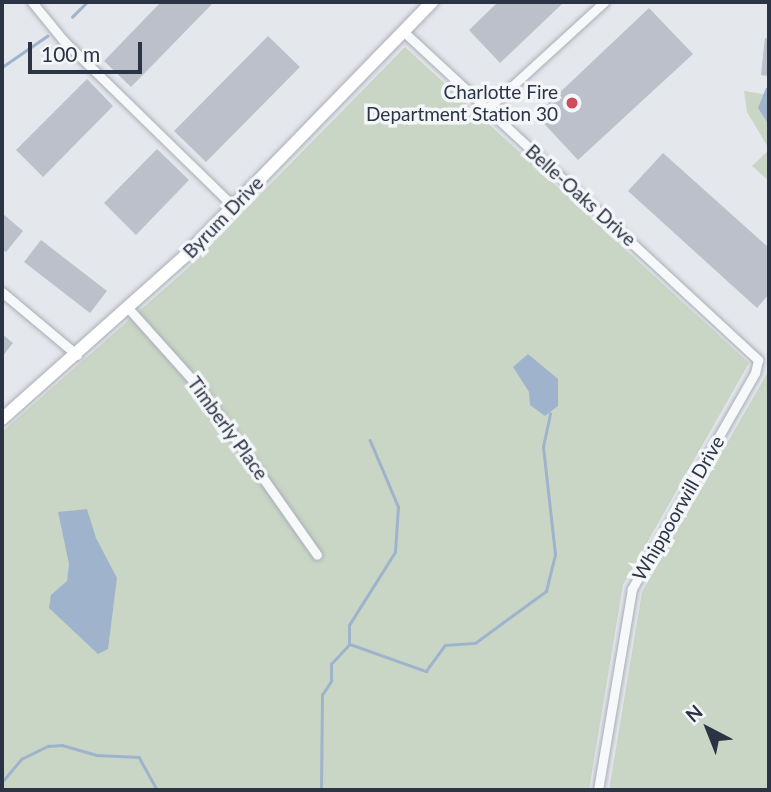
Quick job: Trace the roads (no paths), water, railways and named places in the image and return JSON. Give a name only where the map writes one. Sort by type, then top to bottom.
[{"type":"street","points":[[32,2],[64,40],[233,206]]},
{"type":"street","name":"Byrum Drive","points":[[2,419],[129,309],[432,2]]},
{"type":"street","points":[[487,109],[604,2]]},
{"type":"street","name":"Belle-Oaks Drive","points":[[404,32],[758,357]]},
{"type":"street","points":[[2,292],[77,355]]},
{"type":"street","name":"Timberly Place","points":[[129,309],[199,387],[317,555]]},
{"type":"street","name":"Whippoorwill Drive","points":[[598,790],[632,589],[755,373],[758,357]]},
{"type":"water","points":[[766,88],[769,88],[769,125],[758,108]]},
{"type":"water","points":[[528,354],[558,379],[558,406],[545,416],[530,405],[529,392],[513,367]]},
{"type":"water","points":[[87,509],[96,538],[117,578],[108,649],[98,654],[49,608],[51,595],[67,581],[69,564],[58,512]]},
{"type":"waterway","points":[[72,17],[87,2]]},
{"type":"waterway","points":[[2,67],[47,36]]},
{"type":"waterway","points":[[350,644],[426,671],[445,645],[475,643],[546,591],[555,554],[543,447],[550,414]]},
{"type":"waterway","points":[[321,790],[322,695],[331,681],[331,664],[349,645],[349,625],[395,552],[398,507],[370,441]]},
{"type":"waterway","points":[[2,782],[21,759],[48,746],[62,745],[96,755],[139,757],[157,790]]},
{"type":"place","name":"Charlotte Fire Department Station 30","points":[[572,103]]}]
